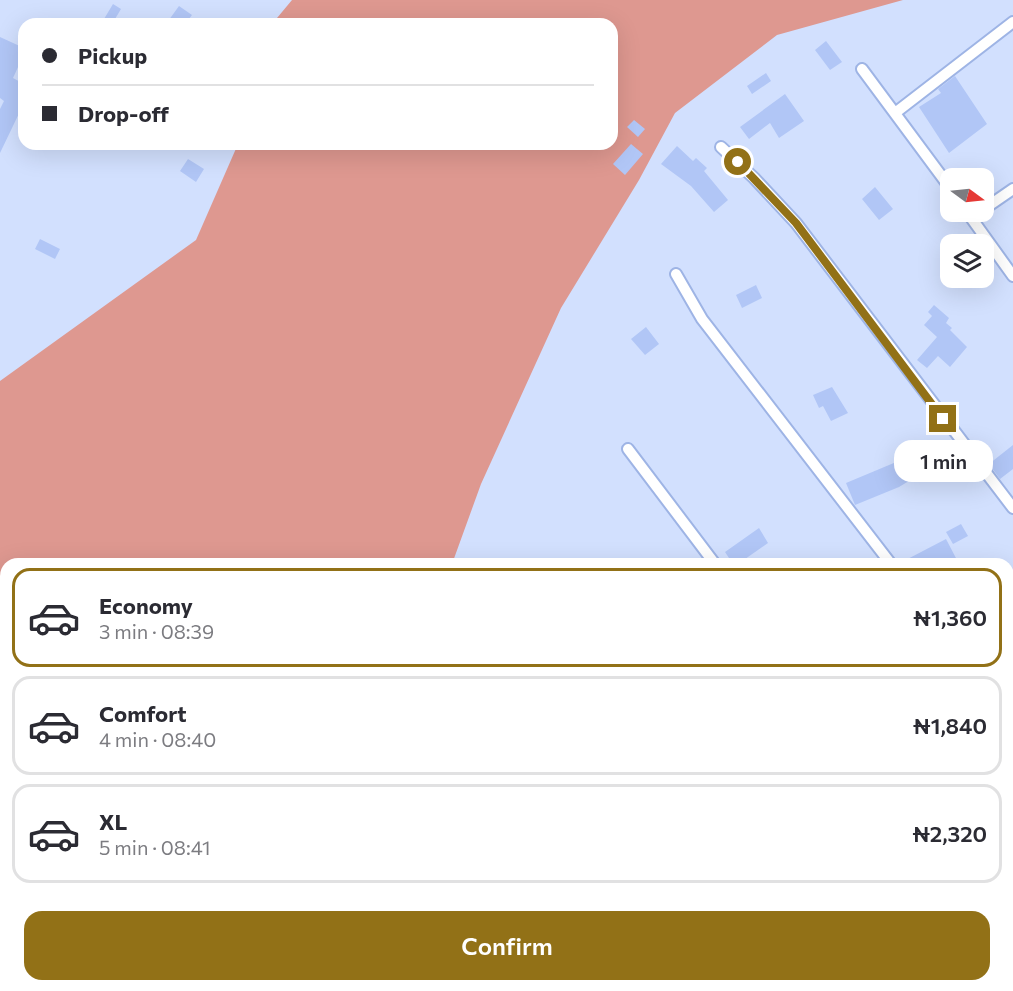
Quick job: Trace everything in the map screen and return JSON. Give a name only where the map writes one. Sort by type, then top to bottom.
[{"type":"street","points":[[895,113],[1013,22]]},
{"type":"street","points":[[862,69],[940,174]]},
{"type":"street","points":[[721,147],[796,223],[1013,508]]},
{"type":"street","points":[[994,201],[1013,189]]},
{"type":"street","points":[[981,222],[1013,276]]},
{"type":"street","points":[[676,274],[702,319],[886,558]]},
{"type":"street","points":[[628,449],[710,558]]},
{"type":"shaded area","points":[[292,0],[903,0],[777,35],[675,113],[639,180],[561,308],[481,484],[454,558],[0,558],[0,381],[196,240],[235,150],[618,150],[618,18],[277,18]]},
{"type":"building","points":[[113,4],[121,9],[116,18],[105,18]]},
{"type":"building","points":[[179,6],[192,15],[190,18],[170,18]]},
{"type":"building","points":[[0,37],[18,45],[18,67],[13,78],[18,81],[18,116],[0,153],[0,109],[4,101],[0,98]]},
{"type":"building","points":[[826,41],[842,62],[830,70],[815,50]]},
{"type":"building","points":[[766,73],[771,81],[752,94],[747,86]]},
{"type":"building","points":[[955,76],[987,124],[949,153],[919,107],[941,93],[938,89]]},
{"type":"building","points":[[785,94],[804,121],[779,138],[770,123],[749,139],[740,127]]},
{"type":"building","points":[[634,120],[645,129],[638,137],[627,127]]},
{"type":"building","points":[[631,144],[643,154],[625,175],[613,164]]},
{"type":"building","points":[[677,146],[693,161],[696,158],[707,168],[704,171],[728,200],[714,212],[691,186],[661,164]]},
{"type":"building","points":[[188,159],[204,169],[196,182],[180,171]]},
{"type":"building","points":[[875,187],[893,209],[879,220],[862,199]]},
{"type":"building","points":[[40,239],[60,249],[55,259],[35,249]]},
{"type":"building","points":[[756,285],[762,298],[742,308],[736,295]]},
{"type":"building","points":[[934,305],[949,318],[946,323],[952,328],[950,330],[967,347],[950,367],[938,356],[927,368],[917,360],[937,337],[924,325],[932,316],[928,312]]},
{"type":"building","points":[[646,327],[659,344],[645,355],[631,339]]},
{"type":"building","points":[[832,387],[848,413],[831,421],[823,406],[819,408],[813,395]]},
{"type":"building","points":[[1013,445],[1013,469],[1000,479],[989,464]]},
{"type":"building","points":[[915,446],[927,470],[899,487],[855,505],[846,483],[901,460],[898,455]]},
{"type":"building","points":[[961,524],[968,536],[953,544],[946,532]]},
{"type":"building","points":[[759,528],[768,543],[747,558],[729,558],[725,552]]},
{"type":"building","points":[[946,539],[956,558],[910,558]]},
{"type":"route","points":[[738,162],[796,223],[943,419]]}]
